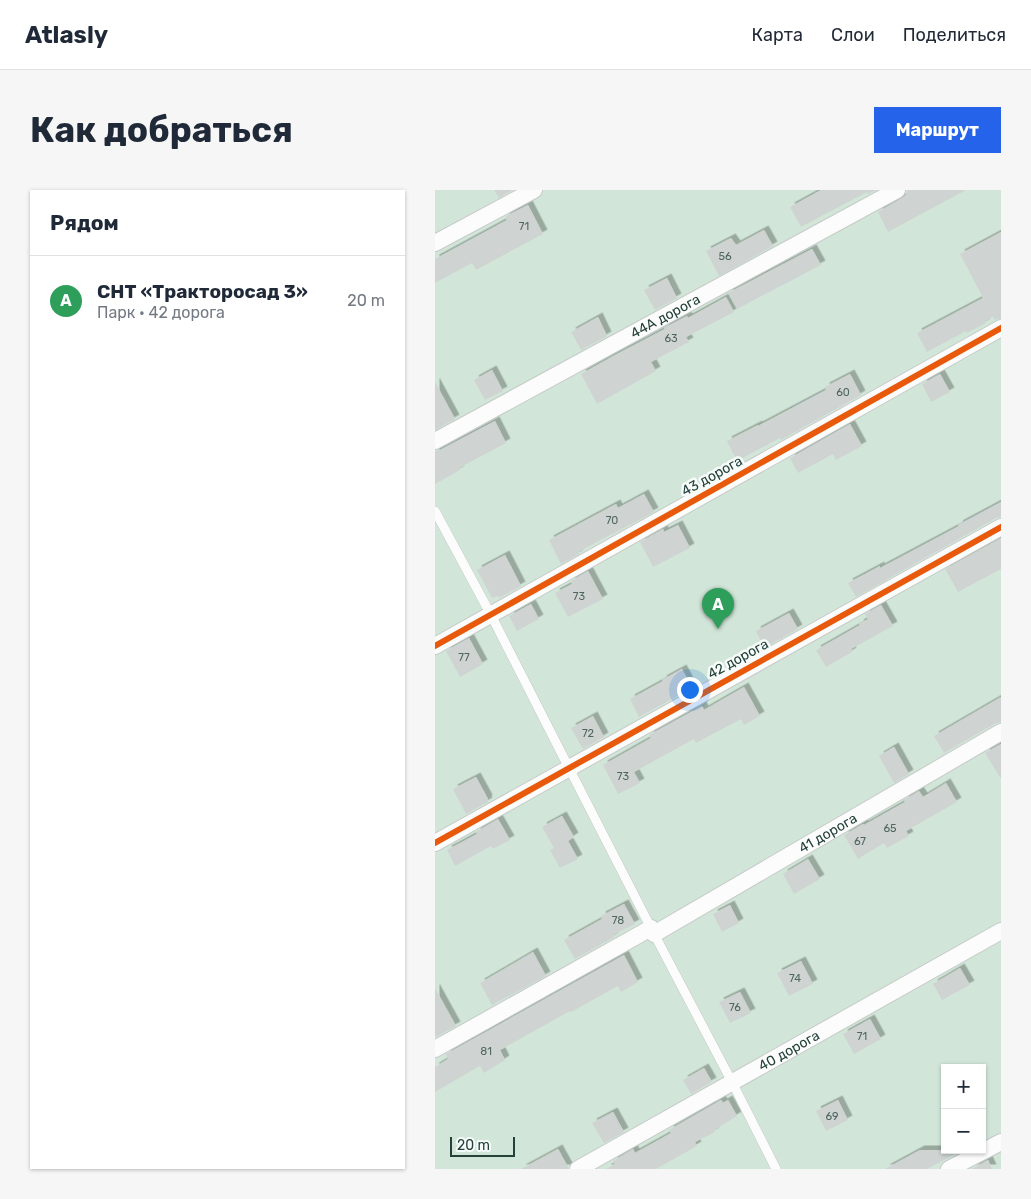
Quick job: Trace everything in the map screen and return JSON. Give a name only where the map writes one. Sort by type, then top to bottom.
[{"type":"street","points":[[435,243],[534,190]]},
{"type":"street","name":"44А дорога","points":[[435,441],[897,190]]},
{"type":"street","name":"43 дорога","points":[[435,646],[1001,328]]},
{"type":"street","name":"42 дорога","points":[[435,843],[1001,527]]},
{"type":"street","name":"41 дорога","points":[[435,1049],[652,931],[1001,732]]},
{"type":"street","name":"40 дорога","points":[[578,1169],[1001,931]]},
{"type":"street","points":[[949,1169],[1001,1142]]},
{"type":"lane","points":[[435,511],[491,615],[652,931],[733,1082],[776,1169]]},
{"type":"green space","points":[[435,190],[1001,190],[1001,1169],[435,1169]]},
{"type":"building","points":[[494,190],[513,190],[499,198]]},
{"type":"building","points":[[821,190],[876,190],[868,194],[867,192],[801,227],[790,207]]},
{"type":"building","points":[[907,190],[966,190],[888,232],[878,212],[906,195]]},
{"type":"building","points":[[528,205],[543,234],[476,270],[472,263],[435,283],[435,259],[507,220],[505,218],[508,215]]},
{"type":"building","points":[[764,230],[773,246],[719,276],[706,251],[731,238],[736,245]]},
{"type":"building","points":[[1001,232],[1001,318],[995,320],[993,317],[985,321],[986,323],[967,333],[966,331],[927,352],[917,333],[983,298],[960,254]]},
{"type":"building","points":[[812,249],[821,265],[737,309],[728,293]]},
{"type":"building","points":[[667,278],[677,298],[655,310],[644,290]]},
{"type":"building","points":[[726,297],[734,312],[686,337],[689,342],[651,362],[656,371],[597,404],[581,374],[664,328],[687,316],[688,318]]},
{"type":"building","points":[[598,317],[607,336],[581,350],[571,332]]},
{"type":"building","points":[[492,370],[503,391],[485,400],[474,380]]},
{"type":"building","points":[[850,374],[861,395],[781,440],[780,438],[737,461],[727,441],[826,390],[825,387]]},
{"type":"building","points":[[940,374],[950,392],[931,402],[922,384]]},
{"type":"building","points":[[435,382],[455,419],[435,430]]},
{"type":"building","points":[[495,421],[506,443],[459,468],[460,470],[435,484],[435,451]]},
{"type":"building","points":[[850,424],[862,446],[836,460],[833,454],[798,473],[790,458]]},
{"type":"building","points":[[644,494],[654,512],[578,552],[579,554],[561,564],[549,540],[616,504],[618,508]]},
{"type":"building","points":[[1001,502],[1001,517],[996,518],[856,597],[848,583],[880,566],[880,568]]},
{"type":"building","points":[[678,525],[690,548],[653,567],[640,542],[663,529],[664,532]]},
{"type":"building","points":[[1001,538],[1001,569],[958,592],[945,569]]},
{"type":"building","points":[[505,555],[521,586],[499,598],[498,596],[492,598],[477,570]]},
{"type":"building","points":[[588,571],[603,599],[568,617],[555,593],[572,584],[571,581]]},
{"type":"building","points":[[531,604],[539,619],[517,631],[509,616]]},
{"type":"building","points":[[881,605],[893,626],[851,649],[852,652],[826,667],[816,650],[860,625],[868,619],[865,614]]},
{"type":"building","points":[[789,613],[798,629],[764,648],[756,631]]},
{"type":"building","points":[[469,638],[483,664],[460,677],[446,651]]},
{"type":"building","points":[[682,669],[692,688],[639,717],[630,699]]},
{"type":"building","points":[[744,687],[760,716],[744,725],[741,719],[696,743],[694,739],[634,772],[640,783],[618,794],[603,765],[651,738],[649,735],[702,706],[704,710]]},
{"type":"building","points":[[1001,697],[1001,722],[996,723],[944,753],[934,736]]},
{"type":"building","points":[[593,716],[604,737],[583,749],[571,728]]},
{"type":"building","points":[[1001,744],[1001,779],[985,753]]},
{"type":"building","points":[[894,747],[909,774],[894,783],[879,756]]},
{"type":"building","points":[[476,777],[488,802],[466,814],[453,789]]},
{"type":"building","points":[[946,783],[957,802],[906,831],[909,836],[887,848],[884,843],[858,859],[844,835],[905,802],[904,800],[919,791],[923,797]]},
{"type":"building","points":[[562,816],[574,837],[568,841],[578,859],[560,868],[550,850],[554,848],[542,827]]},
{"type":"building","points":[[498,819],[510,840],[493,849],[491,846],[455,866],[447,850],[477,834],[476,832]]},
{"type":"building","points":[[808,859],[820,879],[794,894],[783,874]]},
{"type":"building","points":[[624,904],[635,924],[613,935],[614,937],[575,959],[564,940],[602,919],[601,916]]},
{"type":"building","points":[[730,905],[739,923],[722,932],[713,914]]},
{"type":"building","points":[[533,952],[546,976],[492,1005],[480,983]]},
{"type":"building","points":[[624,955],[638,982],[621,992],[618,986],[570,1011],[500,1050],[505,1060],[484,1073],[480,1066],[435,1092],[435,1067],[448,1059],[446,1054]]},
{"type":"building","points":[[801,961],[813,984],[789,996],[777,973]]},
{"type":"building","points":[[960,968],[970,985],[942,1000],[933,984]]},
{"type":"building","points":[[435,988],[456,1026],[436,1037],[435,1035]]},
{"type":"building","points":[[740,992],[751,1013],[730,1023],[719,1002]]},
{"type":"building","points":[[870,1019],[881,1039],[854,1054],[843,1034]]},
{"type":"building","points":[[704,1068],[712,1082],[691,1094],[683,1080]]},
{"type":"building","points":[[721,1100],[723,1103],[728,1100],[737,1116],[714,1130],[715,1132],[695,1142],[697,1146],[656,1169],[606,1169],[615,1164],[613,1161],[633,1149],[635,1153],[671,1133],[669,1130]]},
{"type":"building","points":[[838,1100],[848,1120],[826,1131],[816,1111]]},
{"type":"building","points":[[613,1112],[624,1132],[604,1143],[592,1123]]},
{"type":"building","points":[[558,1149],[568,1169],[521,1169]]},
{"type":"building","points":[[920,1150],[941,1150],[941,1154],[955,1154],[927,1169],[885,1169]]},
{"type":"building","points":[[988,1160],[992,1169],[972,1169]]},
{"type":"cycle path","points":[[435,646],[1001,328]]},
{"type":"cycle path","points":[[435,843],[1001,527]]},
{"type":"place","name":"СНТ «Тракторосад 3»","points":[[718,629]]}]
